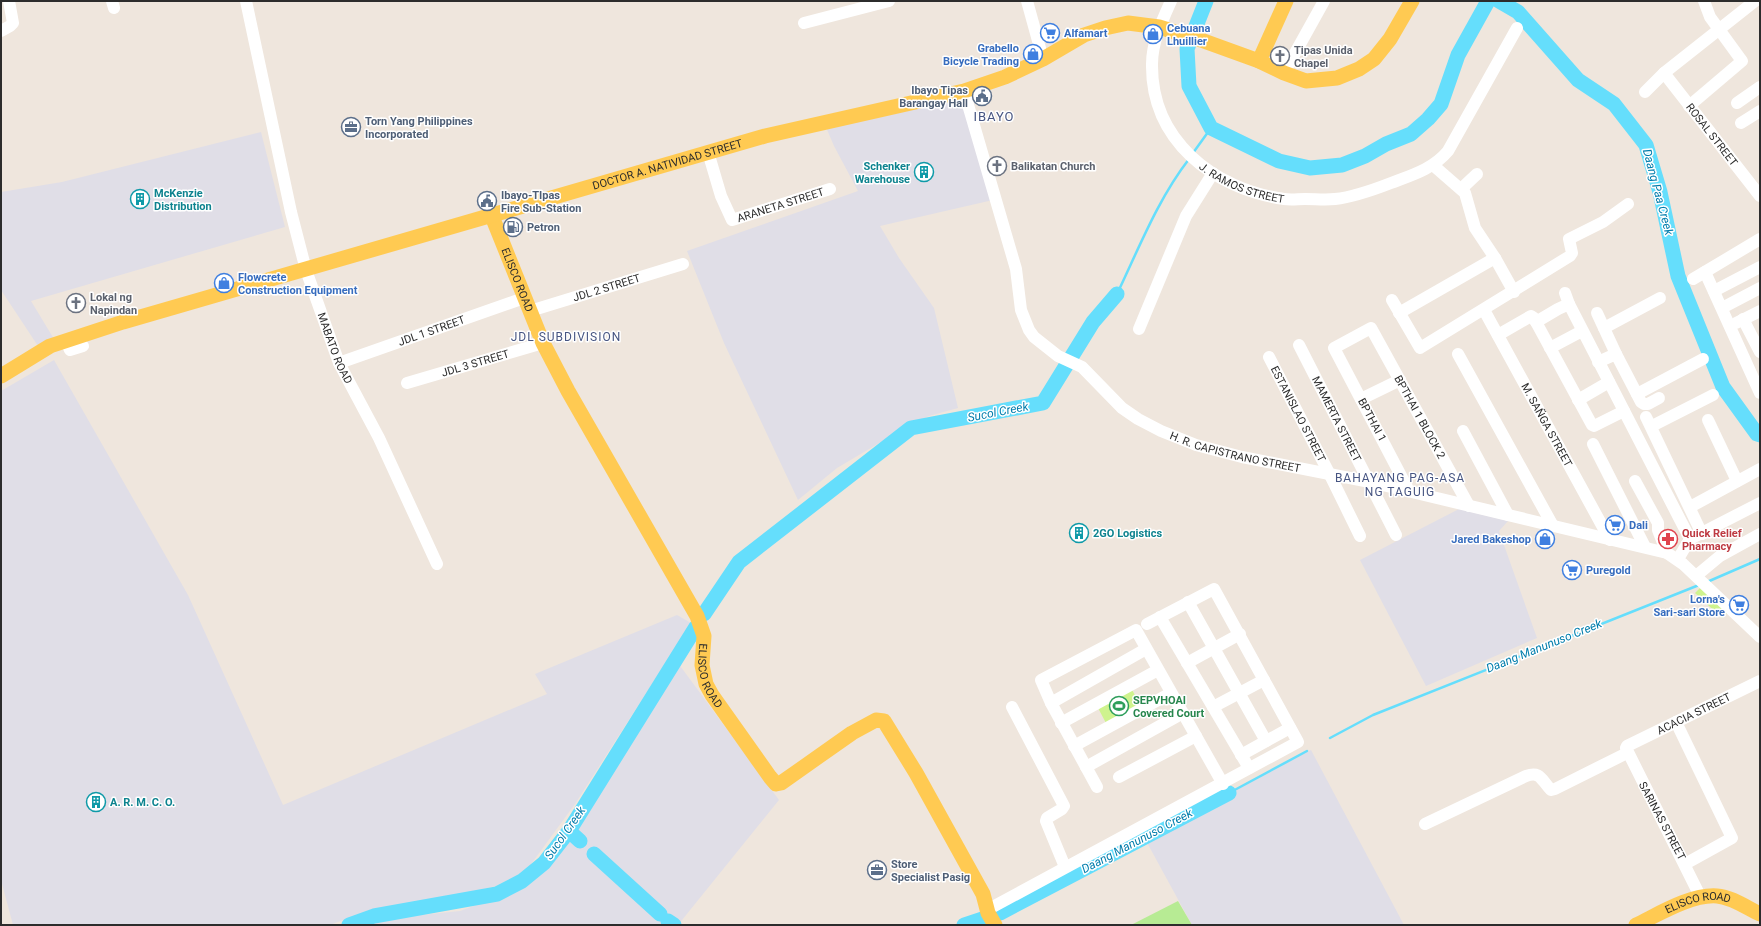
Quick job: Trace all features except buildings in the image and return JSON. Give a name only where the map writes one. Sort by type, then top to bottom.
[{"type":"main road","points":[[1259,60],[1286,1]]},
{"type":"main road","name":"DOCTOR A. NATIVIDAD STREET","points":[[1,376],[50,346],[123,322],[306,270],[491,214],[765,136],[964,91],[1005,77],[1043,59],[1084,35],[1104,28],[1128,23],[1159,27],[1259,60],[1284,73],[1306,81],[1337,78],[1359,69],[1374,59],[1390,39],[1412,1]]},
{"type":"main road","name":"ELISCO ROAD","points":[[491,214],[543,343],[568,391],[697,616],[704,636],[702,665],[706,684],[712,695],[770,777],[776,784],[781,783],[852,733],[876,720],[884,721],[916,773],[980,888],[990,917]]},
{"type":"main road","name":"ELISCO ROAD","points":[[1636,925],[1700,896],[1718,896],[1736,902],[1760,914]]},
{"type":"street","points":[[1,31],[13,23],[9,1]]},
{"type":"street","name":"MABATO ROAD","points":[[246,1],[291,212],[306,270],[339,363],[379,438],[437,564]]},
{"type":"street","points":[[804,23],[846,6],[889,1]]},
{"type":"street","points":[[1027,1],[1043,59]]},
{"type":"street","name":"J. RAMOS STREET","points":[[1171,1],[1159,27],[1152,63],[1154,94],[1168,130],[1190,156],[1212,173],[1252,192],[1284,199],[1335,199],[1356,195],[1434,166],[1440,162],[1448,151],[1517,28]]},
{"type":"street","points":[[1284,73],[1324,1]]},
{"type":"street","points":[[1689,106],[1742,61],[1710,16],[1704,1]]},
{"type":"street","points":[[1645,92],[1664,73],[1755,1]]},
{"type":"street","name":"ROSAL STREET","points":[[1664,73],[1760,196]]},
{"type":"street","points":[[1737,103],[1760,87]]},
{"type":"street","name":"H. R. CAPISTRANO STREET","points":[[964,91],[1016,269],[1021,310],[1031,333],[1063,358],[1082,367],[1122,408],[1138,419],[1161,432],[1196,445],[1242,457],[1370,482],[1610,540],[1645,547],[1672,556],[1701,581],[1760,637]]},
{"type":"street","points":[[1741,123],[1760,111]]},
{"type":"street","name":"ARANETA STREET","points":[[708,152],[721,196],[732,220],[830,189]]},
{"type":"street","points":[[1434,166],[1465,193],[1475,228],[1495,258],[1514,292]]},
{"type":"street","points":[[1139,329],[1186,216],[1212,173]]},
{"type":"street","points":[[1461,188],[1477,174]]},
{"type":"street","points":[[1392,300],[1420,348],[1514,292],[1570,256],[1572,253],[1569,239],[1603,222],[1628,204]]},
{"type":"street","points":[[1692,279],[1760,239]]},
{"type":"street","points":[[1399,313],[1495,258]]},
{"type":"street","name":"JDL 2 STREET","points":[[527,305],[683,264]]},
{"type":"street","points":[[1714,291],[1760,267]]},
{"type":"street","points":[[1705,272],[1760,393]]},
{"type":"street","points":[[1722,308],[1760,288]]},
{"type":"street","points":[[1565,293],[1582,331],[1690,539]]},
{"type":"street","points":[[1604,328],[1660,298]]},
{"type":"street","points":[[1536,322],[1569,304]]},
{"type":"street","name":"JDL 1 STREET","points":[[339,363],[527,305]]},
{"type":"street","name":"M. SAÑGA STREET","points":[[1484,310],[1610,540]]},
{"type":"street","points":[[1730,327],[1760,311]]},
{"type":"street","points":[[1597,313],[1616,354],[1637,394],[1644,404],[1648,404],[1659,398]]},
{"type":"street","points":[[1498,335],[1531,316],[1534,318],[1592,426],[1624,411]]},
{"type":"street","points":[[1743,320],[1760,352]]},
{"type":"street","name":"BPTHAI 1","points":[[1371,328],[1334,348],[1409,491]]},
{"type":"street","name":"BPTHAI 1 BLOCK 2","points":[[1371,328],[1469,506]]},
{"type":"street","points":[[1550,348],[1582,331]]},
{"type":"street","points":[[66,341],[70,350],[83,346]]},
{"type":"street","name":"JDL 3 STREET","points":[[407,383],[543,343]]},
{"type":"street","name":"MAMERTA STREET","points":[[1299,345],[1396,535]]},
{"type":"street","points":[[1458,354],[1553,526]]},
{"type":"street","points":[[1598,362],[1616,354]]},
{"type":"street","name":"ESTANISLAO STREET","points":[[1268,357],[1330,475],[1360,536]]},
{"type":"street","points":[[1637,394],[1703,360]]},
{"type":"street","points":[[1361,400],[1400,380]]},
{"type":"street","points":[[1578,400],[1609,382]]},
{"type":"street","points":[[1702,534],[1649,421],[1713,395]]},
{"type":"street","points":[[1708,420],[1737,481]]},
{"type":"street","points":[[1463,431],[1508,515]]},
{"type":"street","points":[[1593,444],[1645,547]]},
{"type":"street","points":[[1690,507],[1760,469]]},
{"type":"street","points":[[1635,481],[1658,523],[1658,530],[1672,556],[1690,539],[1760,503]]},
{"type":"street","points":[[1701,581],[1720,556],[1760,534]]},
{"type":"street","points":[[990,917],[1065,867],[1223,784],[1249,768],[1298,742],[1214,589],[1147,624]]},
{"type":"street","points":[[1188,602],[1266,741]]},
{"type":"street","points":[[1160,617],[1249,768]]},
{"type":"street","points":[[1098,787],[1061,723],[1042,683],[1043,678],[1136,630],[1223,784]]},
{"type":"street","points":[[1187,663],[1240,634]]},
{"type":"street","points":[[1051,703],[1146,649]]},
{"type":"street","points":[[1061,723],[1158,670]]},
{"type":"street","points":[[1213,708],[1264,680]]},
{"type":"street","name":"ACACIA STREET","points":[[1425,824],[1526,776],[1534,774],[1538,775],[1551,790],[1555,789],[1676,722],[1760,681]]},
{"type":"street","points":[[1074,746],[1171,693]]},
{"type":"street","points":[[1012,707],[1064,806],[1062,809],[1047,818],[1046,821],[1065,867]]},
{"type":"street","points":[[1086,767],[1183,713]]},
{"type":"street","points":[[1676,722],[1732,838],[1685,864]]},
{"type":"street","points":[[1241,755],[1290,728]]},
{"type":"street","points":[[1119,777],[1196,736]]},
{"type":"street","name":"SARINAS STREET","points":[[1627,750],[1700,896]]},
{"type":"shaded area","points":[[961,100],[993,200],[880,226],[899,258],[934,308],[958,408],[929,416],[913,423],[837,468],[798,500],[724,343],[687,251],[858,191],[834,146],[825,125]]},
{"type":"shaded area","name":"McKenzie Distribution","points":[[261,132],[285,227],[31,301],[54,339],[38,346],[1,290],[1,192],[62,182]]},
{"type":"shaded area","points":[[54,360],[188,595],[283,805],[547,694],[535,674],[677,615],[691,623],[575,804],[526,871],[496,886],[453,896],[372,909],[330,925],[13,925],[1,880],[1,391]]},
{"type":"shaded area","points":[[1459,509],[1508,521],[1499,531],[1537,638],[1426,686],[1360,560]]},
{"type":"shaded area","points":[[678,663],[779,800],[678,925],[369,925],[400,917],[460,911],[490,900],[529,882],[564,844]]},
{"type":"shaded area","points":[[1311,750],[1404,925],[1192,925],[1145,839]]},
{"type":"green space","points":[[1700,588],[1727,613],[1722,618],[1695,593]]},
{"type":"green space","name":"SEPVHOAI Covered Court","points":[[1131,688],[1141,706],[1107,725],[1097,706]]},
{"type":"green space","points":[[1178,901],[1192,925],[1131,925]]},
{"type":"waterway","name":"Daang Paa Creek","points":[[1206,1],[1187,49],[1189,86],[1211,128],[1279,161],[1310,168],[1342,165],[1365,156],[1386,144],[1411,134],[1428,119],[1441,104],[1458,55],[1488,1]]},
{"type":"waterway","name":"Daang Paa Creek","points":[[1499,1],[1518,12],[1578,80],[1614,104],[1646,145],[1660,192],[1678,276],[1723,387],[1757,434],[1760,435]]},
{"type":"waterway","name":"Sucol Creek","points":[[1193,153],[1211,128]]},
{"type":"waterway","name":"Sucol Creek","points":[[1117,294],[1158,207],[1189,159]]},
{"type":"waterway","name":"Sucol Creek","points":[[704,614],[739,562],[911,428],[1043,403],[1093,322],[1117,294]]},
{"type":"waterway","name":"Daang Manunuso Creek","points":[[1707,582],[1760,559]]},
{"type":"waterway","name":"Daang Manunuso Creek","points":[[1330,738],[1373,715],[1699,585]]},
{"type":"waterway","name":"Sucol Creek","points":[[349,925],[374,916],[497,894],[522,881],[544,863],[569,831],[696,627]]},
{"type":"waterway","name":"Daang Manunuso Creek","points":[[1229,793],[1307,751]]},
{"type":"waterway","name":"Daang Manunuso Creek","points":[[964,925],[1000,913],[1229,793]]},
{"type":"waterway","name":"Daang Manunuso Creek","points":[[569,831],[580,841]]},
{"type":"waterway","name":"Daang Manunuso Creek","points":[[594,854],[660,914]]},
{"type":"waterway","name":"Daang Manunuso Creek","points":[[668,921],[674,925]]},
{"type":"place","name":"Alfamart","points":[[1050,33]]},
{"type":"place","name":"Cebuana Lhuillier","points":[[1153,34]]},
{"type":"place","name":"Grabello Bicycle Trading","points":[[1033,54]]},
{"type":"place","name":"Tipas Unida Chapel","points":[[1280,56]]},
{"type":"place","name":"Ibayo Tipas Barangay Hall","points":[[982,96]]},
{"type":"place","name":"Torn Yang Philippines Incorporated","points":[[351,127]]},
{"type":"place","name":"Balikatan Church","points":[[997,166]]},
{"type":"place","name":"Schenker Warehouse","points":[[924,172]]},
{"type":"place","name":"McKenzie Distribution","points":[[140,199]]},
{"type":"place","name":"Ibayo-TIpas Fire Sub-Station","points":[[487,201]]},
{"type":"place","name":"Petron","points":[[513,227]]},
{"type":"place","name":"Flowcrete Construction Equipment","points":[[224,283]]},
{"type":"place","name":"Lokal ng Napindan","points":[[76,303]]},
{"type":"place","name":"Dali","points":[[1615,525]]},
{"type":"place","name":"2GO Logistics","points":[[1079,533]]},
{"type":"place","name":"Jared Bakeshop","points":[[1545,539]]},
{"type":"place","name":"Quick Relief Pharmacy","points":[[1668,539]]},
{"type":"place","name":"Puregold","points":[[1572,570]]},
{"type":"place","name":"Lorna's Sari-sari Store","points":[[1739,605]]},
{"type":"place","name":"SEPVHOAI Covered Court","points":[[1119,706]]},
{"type":"place","name":"A. R. M. C. O.","points":[[96,802]]},
{"type":"place","name":"Store Specialist Pasig","points":[[877,870]]},
{"type":"district","name":"IBAYO","points":[[994,116]]},
{"type":"district","name":"JDL SUBDIVISION","points":[[566,337]]},
{"type":"district","name":"BAHAYANG PAG-ASA NG TAGUIG","points":[[1400,485]]}]
